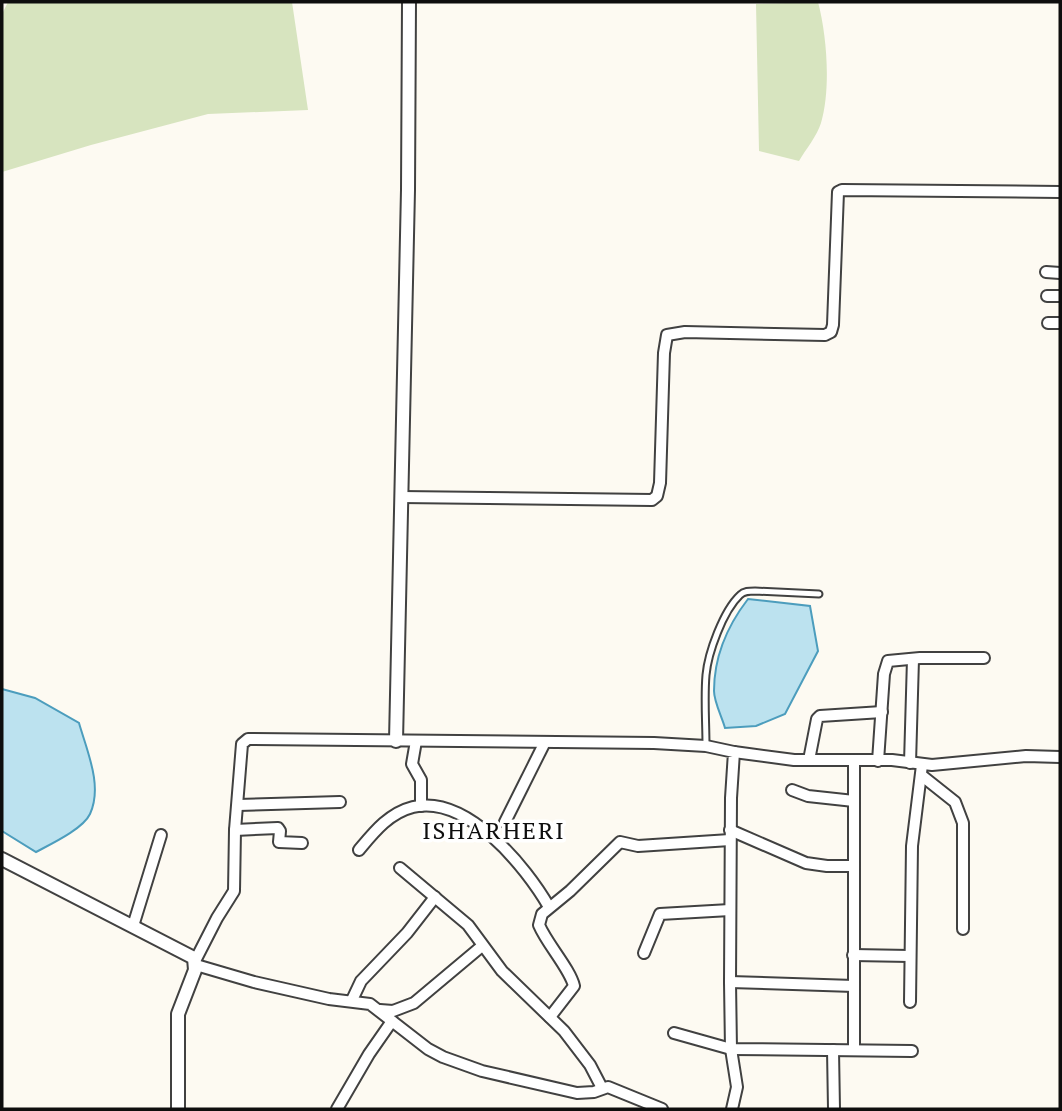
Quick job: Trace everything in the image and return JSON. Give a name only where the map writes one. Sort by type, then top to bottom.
[{"type":"street","points":[[396,741],[408,190],[409,2]]},
{"type":"street","points":[[401,497],[652,500],[657,496],[660,483],[664,353],[667,335],[685,332],[825,335],[831,332],[838,192],[1060,192]]},
{"type":"street","points":[[1046,272],[1060,273]]},
{"type":"street","points":[[1047,296],[1060,296]]},
{"type":"street","points":[[1048,323],[1060,323]]},
{"type":"street","points":[[878,761],[885,665],[888,661],[984,657]]},
{"type":"street","points":[[909,1002],[912,846],[918,768],[914,659]]},
{"type":"street","points":[[810,760],[817,719],[820,716],[882,712]]},
{"type":"street","points":[[178,1109],[178,1014],[195,963],[234,891],[235,831],[242,744],[248,739],[706,746],[771,758],[878,761],[918,768],[1026,756],[1060,757]]},
{"type":"street","points":[[416,741],[412,764],[421,780],[421,806]]},
{"type":"street","points":[[505,822],[545,742]]},
{"type":"street","points":[[732,1109],[737,1087],[732,1049],[730,982],[730,835],[734,752]]},
{"type":"street","points":[[854,761],[854,1050]]},
{"type":"street","points":[[918,768],[955,802],[963,822],[963,929]]},
{"type":"street","points":[[792,790],[808,796],[853,802]]},
{"type":"street","points":[[238,805],[340,802]]},
{"type":"street","points":[[359,850],[381,825],[396,814],[421,806],[444,810],[465,818],[505,847],[536,884],[549,907]]},
{"type":"street","points":[[235,831],[278,828],[279,842],[302,843]]},
{"type":"street","points":[[133,926],[161,835]]},
{"type":"street","points":[[550,1017],[574,986],[539,925],[542,914],[620,842],[638,846],[730,835],[806,863],[853,866]]},
{"type":"street","points":[[2,859],[50,886],[186,952],[195,963],[310,995],[370,1004],[428,1049],[461,1064],[565,1091],[587,1093],[602,1088],[615,1088],[659,1109]]},
{"type":"street","points":[[400,868],[463,920],[502,971],[550,1017],[590,1065],[602,1088]]},
{"type":"street","points":[[352,1000],[360,981],[407,933],[435,897]]},
{"type":"street","points":[[645,953],[660,914],[730,910]]},
{"type":"street","points":[[380,1010],[399,1009],[414,1003],[482,946]]},
{"type":"street","points":[[853,955],[910,956]]},
{"type":"street","points":[[730,982],[853,986]]},
{"type":"street","points":[[337,1109],[392,1021]]},
{"type":"street","points":[[674,1033],[732,1049],[912,1051]]},
{"type":"street","points":[[833,1050],[834,1109]]},
{"type":"lane","points":[[706,746],[706,673],[714,643],[727,614],[740,595],[755,591],[819,594]]},
{"type":"green space","points":[[8,2],[292,2],[308,110],[208,114],[2,172],[2,14]]},
{"type":"green space","points":[[818,2],[826,46],[827,79],[819,128],[799,161],[759,151],[756,4]]},
{"type":"water","points":[[748,599],[810,606],[818,651],[785,714],[756,726],[725,728],[714,695],[716,666],[728,630]]},
{"type":"water","points":[[2,689],[35,698],[79,723],[92,768],[94,803],[86,820],[66,836],[36,852],[2,831]]},
{"type":"district","name":"ISHARHERI","points":[[494,830]]}]
